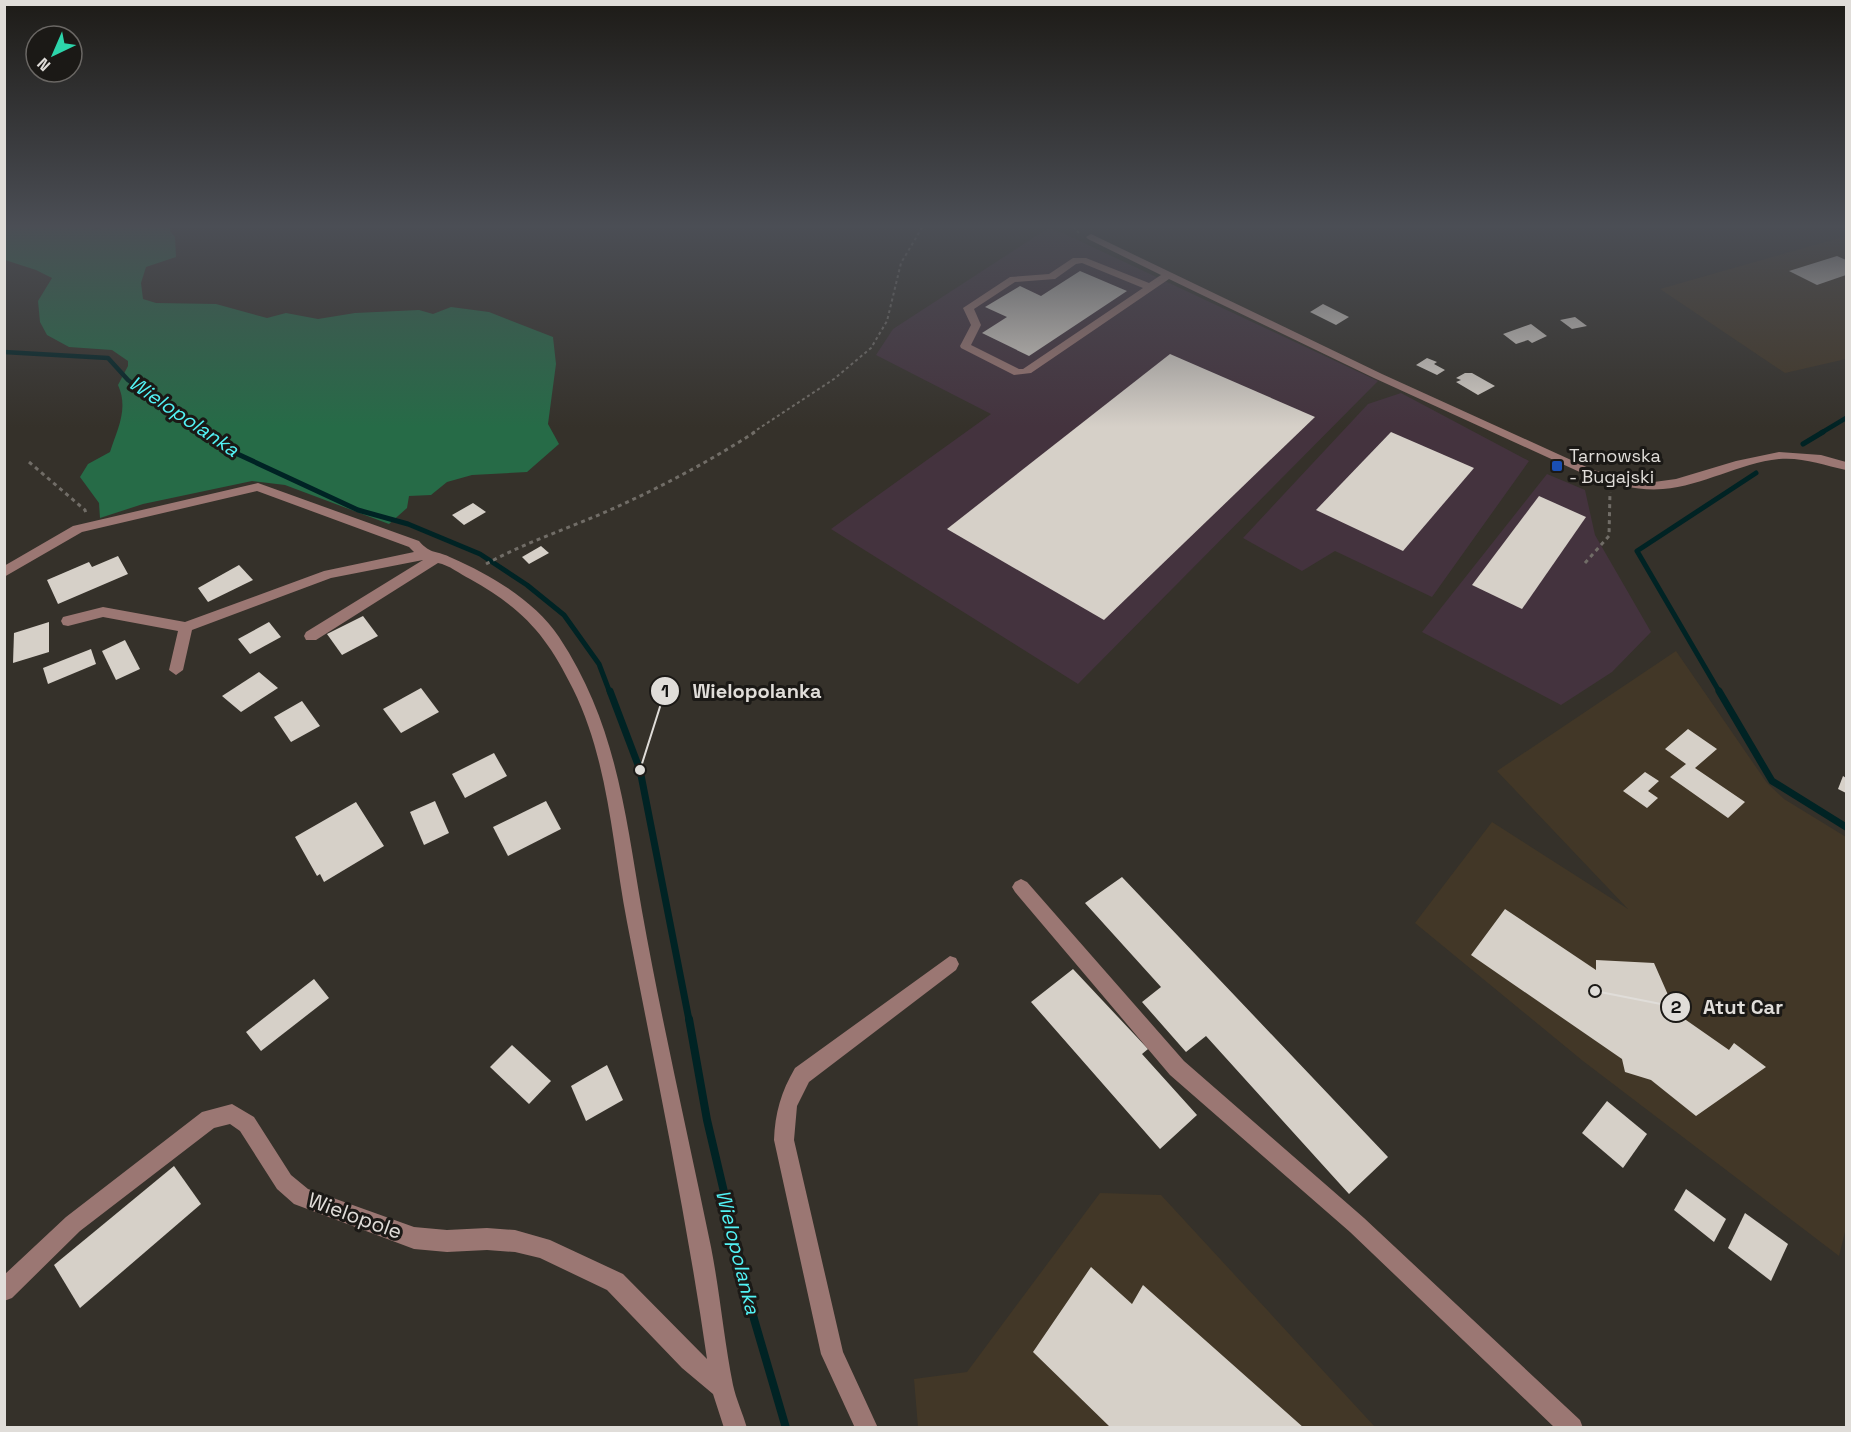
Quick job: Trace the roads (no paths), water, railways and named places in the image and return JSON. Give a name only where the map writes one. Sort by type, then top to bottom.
[{"type":"street","points":[[992,293],[968,308],[976,325],[965,345],[1018,372],[1027,371],[1141,293]]},
{"type":"street","points":[[1208,293],[1559,461],[1616,481],[1644,485],[1674,484],[1737,463],[1778,454],[1807,455],[1846,466]]},
{"type":"street","points":[[4,572],[83,527],[258,487],[414,544],[430,556],[489,584],[523,606],[553,639],[581,689],[600,735],[617,803],[634,912],[706,1278],[722,1387],[736,1428]]},
{"type":"street","points":[[68,621],[103,612],[186,627],[328,574],[430,556]]},
{"type":"street","points":[[310,636],[430,556]]},
{"type":"street","points":[[176,670],[186,627]]},
{"type":"street","points":[[1021,887],[1177,1068],[1357,1225],[1572,1428]]},
{"type":"street","points":[[867,1428],[832,1354],[787,1151],[784,1115],[787,1099],[802,1075],[950,964]]},
{"type":"street","name":"Wielopole","points":[[4,1290],[73,1224],[208,1119],[232,1114],[247,1124],[284,1182],[302,1197],[414,1238],[447,1241],[487,1239],[533,1246],[615,1282],[690,1360],[722,1387]]},
{"type":"waterway","name":"Wielopolanka","points":[[4,352],[108,358],[128,380],[200,433]]},
{"type":"waterway","points":[[1821,433],[1846,418]]},
{"type":"waterway","name":"Wielopolanka","points":[[198,432],[231,451],[358,510],[408,524],[480,554],[527,585],[564,615],[599,664],[610,693]]},
{"type":"waterway","points":[[1803,444],[1823,432]]},
{"type":"waterway","points":[[1720,693],[1637,551],[1756,473]]},
{"type":"waterway","name":"Wielopolanka","points":[[610,691],[640,770],[689,1020]]},
{"type":"waterway","points":[[1719,691],[1772,781],[1846,827]]},
{"type":"waterway","name":"Wielopolanka","points":[[689,1019],[707,1120],[754,1319],[786,1428]]},
{"type":"place","name":"Tarnowska - Bugajski","points":[[1557,466]]},
{"type":"place","name":"Wielopolanka","points":[[640,770]]},
{"type":"place","name":"Atut Car","points":[[1595,991]]}]
